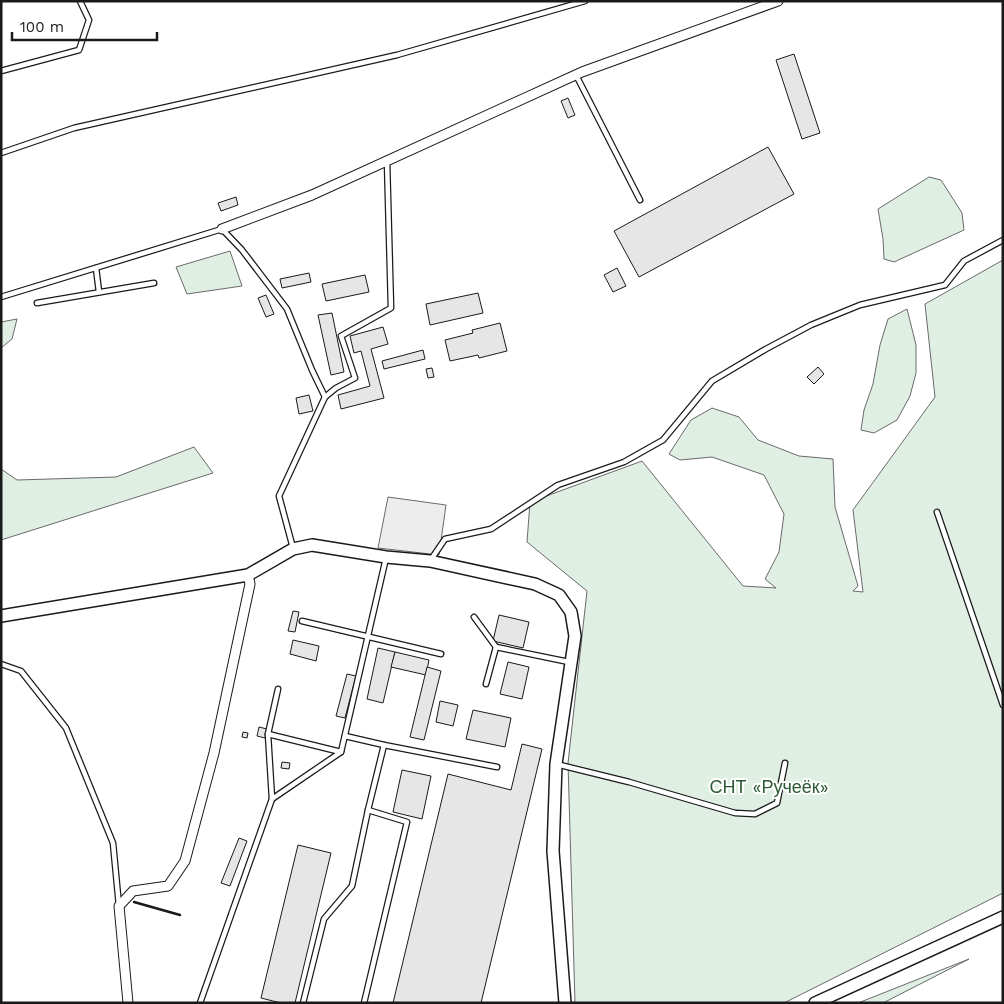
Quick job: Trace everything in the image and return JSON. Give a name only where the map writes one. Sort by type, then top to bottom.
[{"type":"street","points":[[222,229],[312,195],[576,75],[778,1]]},
{"type":"street","points":[[1,616],[248,576],[294,549],[312,545],[386,557],[430,561],[534,584],[559,595],[571,612],[575,636],[556,764],[553,851],[565,1003]]},
{"type":"street","points":[[128,1003],[119,906],[133,891],[168,886],[185,861],[214,753],[250,584],[248,576]]},
{"type":"street","points":[[815,1003],[1003,917]]},
{"type":"lane","points":[[1,71],[79,50],[89,20],[80,1]]},
{"type":"lane","points":[[1,152],[74,128],[398,55],[585,1]]},
{"type":"lane","points":[[576,75],[640,200]]},
{"type":"lane","points":[[294,549],[279,496],[325,397],[336,388],[355,378],[341,336],[391,308],[388,161]]},
{"type":"lane","points":[[1,297],[222,229],[242,250],[287,309],[325,397]]},
{"type":"lane","points":[[430,561],[445,539],[491,529],[558,485],[624,462],[663,440],[712,381],[766,350],[811,325],[860,305],[945,285],[964,261],[1003,240]]},
{"type":"lane","points":[[96,268],[99,292]]},
{"type":"lane","points":[[37,303],[154,283]]},
{"type":"lane","points":[[937,512],[1003,705]]},
{"type":"lane","points":[[272,799],[341,752],[386,557]]},
{"type":"lane","points":[[474,617],[496,647],[571,662]]},
{"type":"lane","points":[[302,620],[441,654]]},
{"type":"lane","points":[[486,684],[496,647]]},
{"type":"lane","points":[[1,664],[21,671],[66,728],[113,842],[119,906]]},
{"type":"lane","points":[[200,1003],[272,799],[268,734],[278,689]]},
{"type":"lane","points":[[268,734],[341,752]]},
{"type":"lane","points":[[345,736],[384,746],[497,767]]},
{"type":"lane","points":[[302,1003],[324,919],[352,886],[384,746]]},
{"type":"lane","points":[[556,764],[629,782],[735,813],[755,814],[778,803],[785,763]]},
{"type":"lane","points":[[364,1003],[407,822],[368,810]]},
{"type":"green space","points":[[929,177],[941,180],[962,213],[964,230],[894,262],[884,259],[878,209]]},
{"type":"green space","points":[[230,251],[242,286],[187,294],[176,267]]},
{"type":"green space","name":"СНТ «Ручеёк»","points":[[1003,260],[1003,893],[784,1003],[575,1003],[568,763],[587,591],[527,542],[530,502],[642,461],[743,586],[776,588],[765,579],[779,552],[784,514],[764,475],[712,457],[680,460],[669,454],[691,420],[712,408],[739,417],[758,440],[799,456],[833,459],[835,507],[858,586],[853,591],[863,592],[853,510],[935,397],[925,304]]},
{"type":"green space","points":[[907,309],[916,345],[916,373],[910,396],[897,420],[874,433],[861,430],[864,410],[873,384],[880,345],[888,319]]},
{"type":"green space","points":[[17,319],[12,339],[1,348],[1,322]]},
{"type":"green space","points":[[194,447],[213,473],[1,540],[1,469],[17,480],[116,477]]},
{"type":"green space","points":[[969,959],[883,1003],[858,1003]]},
{"type":"shaded area","points":[[388,497],[446,505],[439,555],[378,548]]},
{"type":"building","points":[[794,54],[820,133],[802,139],[776,60]]},
{"type":"building","points":[[568,98],[575,115],[568,118],[561,101]]},
{"type":"building","points":[[768,147],[794,194],[639,277],[614,231]]},
{"type":"building","points":[[236,197],[238,205],[221,211],[218,203]]},
{"type":"building","points":[[617,268],[626,286],[613,292],[604,275]]},
{"type":"building","points":[[309,273],[311,282],[282,288],[280,279]]},
{"type":"building","points":[[365,275],[369,292],[326,301],[322,284]]},
{"type":"building","points":[[478,293],[483,313],[430,325],[426,304]]},
{"type":"building","points":[[266,295],[274,314],[266,317],[258,298]]},
{"type":"building","points":[[332,313],[344,372],[331,375],[318,315]]},
{"type":"building","points":[[500,323],[507,351],[479,358],[478,355],[450,361],[445,340],[473,333],[472,330]]},
{"type":"building","points":[[383,327],[388,344],[371,349],[384,398],[341,409],[338,395],[370,386],[361,351],[354,353],[350,336]]},
{"type":"building","points":[[423,350],[425,359],[384,369],[382,361]]},
{"type":"building","points":[[818,367],[824,374],[814,384],[807,377]]},
{"type":"building","points":[[432,368],[434,377],[428,378],[426,369]]},
{"type":"building","points":[[309,395],[313,411],[299,414],[296,398]]},
{"type":"building","points":[[293,611],[299,612],[295,632],[288,631]]},
{"type":"building","points":[[499,615],[529,622],[523,648],[493,641]]},
{"type":"building","points":[[293,640],[319,646],[316,661],[290,654]]},
{"type":"building","points":[[378,648],[395,652],[383,703],[367,699]]},
{"type":"building","points":[[395,652],[429,660],[426,675],[391,667]]},
{"type":"building","points":[[508,662],[529,667],[522,699],[500,694]]},
{"type":"building","points":[[427,667],[441,671],[424,740],[410,737]]},
{"type":"building","points":[[347,674],[356,676],[345,718],[336,716]]},
{"type":"building","points":[[440,701],[458,705],[453,726],[436,722]]},
{"type":"building","points":[[473,710],[511,718],[505,747],[466,739]]},
{"type":"building","points":[[259,727],[267,729],[265,738],[257,736]]},
{"type":"building","points":[[243,732],[248,733],[247,738],[242,737]]},
{"type":"building","points":[[522,744],[542,749],[481,1003],[393,1003],[448,774],[511,790]]},
{"type":"building","points":[[282,762],[290,763],[289,769],[281,768]]},
{"type":"building","points":[[402,770],[431,776],[422,819],[393,812]]},
{"type":"building","points":[[239,838],[247,841],[230,886],[221,883]]},
{"type":"building","points":[[298,845],[331,853],[295,1003],[281,1003],[261,998]]},
{"type":"wall","points":[[134,902],[180,915]]}]
